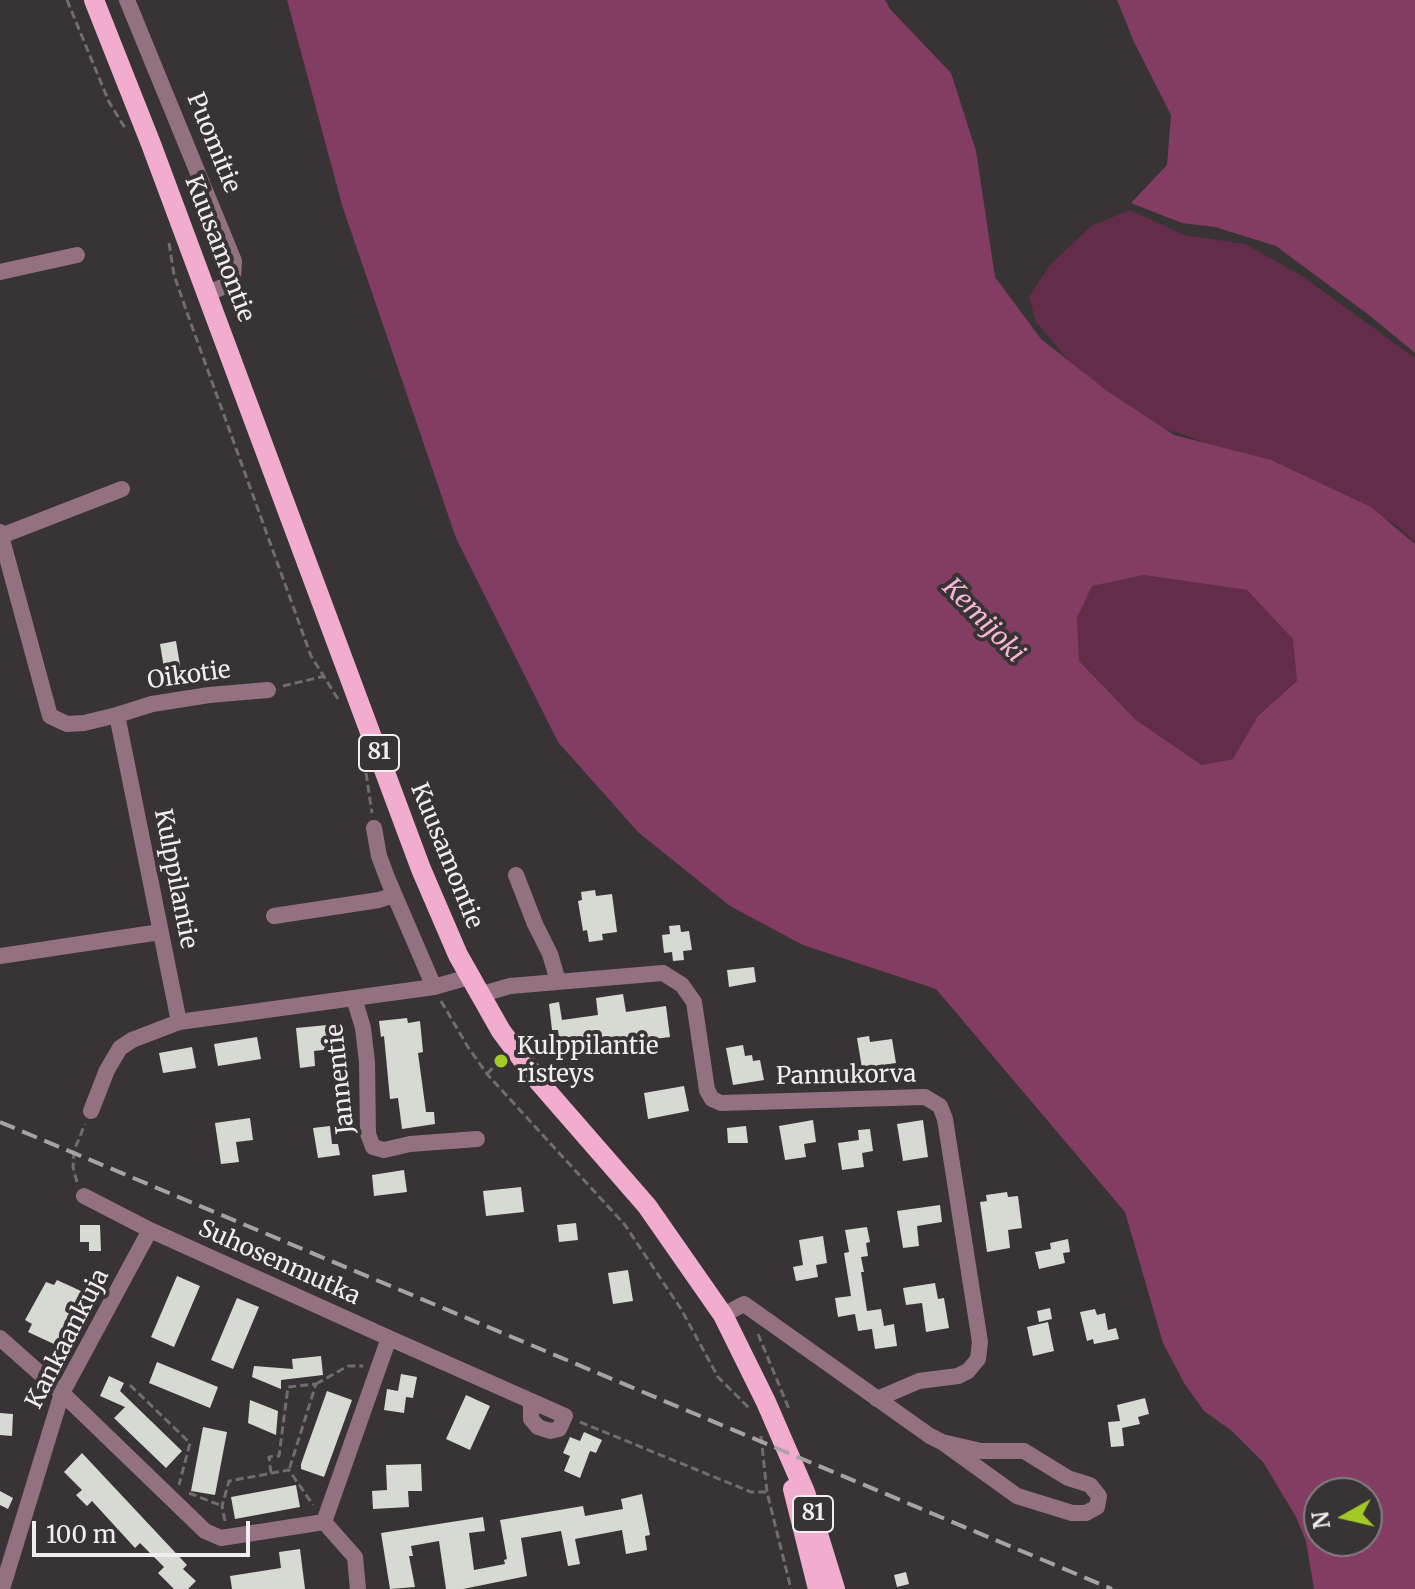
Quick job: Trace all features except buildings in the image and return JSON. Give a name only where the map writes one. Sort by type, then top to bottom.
[{"type":"main road","name":"Kuusamontie","points":[[94,0],[208,293],[425,879],[469,977],[501,1031],[539,1082],[647,1206],[723,1315],[766,1402],[818,1526],[835,1589]]},
{"type":"main road","name":"Kuusamontie","points":[[783,1442],[818,1589]]},
{"type":"street","name":"Puomitie","points":[[127,0],[234,261],[233,278],[225,286],[208,293]]},
{"type":"street","points":[[0,272],[77,255]]},
{"type":"street","points":[[117,715],[67,724],[50,716],[6,582],[0,534],[122,489]]},
{"type":"street","name":"Oikotie","points":[[117,715],[167,702],[268,690]]},
{"type":"street","name":"Kulppilantie","points":[[117,715],[179,1022]]},
{"type":"street","points":[[374,828],[379,856],[434,987]]},
{"type":"street","points":[[516,875],[550,954],[558,981]]},
{"type":"street","points":[[274,916],[394,895]]},
{"type":"street","points":[[0,956],[160,932]]},
{"type":"street","name":"Pannukorva","points":[[479,995],[510,986],[663,973],[682,985],[694,1002],[707,1090],[712,1099],[721,1103],[925,1097],[940,1106],[945,1119],[980,1342],[978,1359],[968,1371],[958,1376],[919,1381],[877,1399]]},
{"type":"street","points":[[91,1111],[107,1070],[120,1048],[132,1040],[179,1022],[434,987],[469,977]]},
{"type":"street","name":"Jannentie","points":[[354,998],[363,1028],[368,1134],[373,1147],[384,1150],[410,1144],[477,1139]]},
{"type":"street","points":[[84,1196],[150,1230]]},
{"type":"street","name":"Suhosenmutka","points":[[150,1230],[565,1416]]},
{"type":"street","name":"Kankaankuja","points":[[2,1589],[62,1393],[150,1230]]},
{"type":"street","points":[[723,1315],[744,1304],[1017,1496],[1072,1513],[1086,1513],[1097,1507],[1099,1496],[1090,1485],[1068,1478],[1024,1451],[981,1451],[942,1442]]},
{"type":"street","points":[[0,1338],[62,1393],[205,1531],[221,1538],[324,1522]]},
{"type":"street","points":[[324,1522],[389,1338]]},
{"type":"street","points":[[324,1522],[355,1557],[358,1589]]},
{"type":"path","points":[[67,0],[109,102],[128,132]]},
{"type":"path","points":[[166,230],[174,275],[311,656],[342,705]]},
{"type":"path","points":[[268,690],[325,676]]},
{"type":"path","points":[[363,764],[374,828]]},
{"type":"path","points":[[434,987],[487,1074],[625,1225],[681,1309],[718,1377],[755,1419]]},
{"type":"path","points":[[487,1074],[501,1061]]},
{"type":"path","points":[[84,1196],[73,1167],[74,1151],[91,1111]]},
{"type":"path","points":[[681,1309],[689,1303]]},
{"type":"path","points":[[271,1473],[269,1457],[279,1456],[288,1387],[316,1384],[348,1366],[363,1365],[378,1370]]},
{"type":"path","points":[[289,1470],[316,1384]]},
{"type":"path","points":[[130,1385],[190,1443],[176,1488],[222,1506]]},
{"type":"path","points":[[565,1416],[751,1492],[767,1492]]},
{"type":"path","points":[[759,1429],[767,1492],[791,1589]]},
{"type":"path","points":[[289,1470],[324,1522]]},
{"type":"path","points":[[228,1537],[222,1506],[229,1481],[289,1470]]},
{"type":"shaded area","points":[[1130,210],[1184,235],[1245,244],[1302,276],[1415,358],[1415,542],[1396,525],[1330,488],[1178,433],[1129,419],[1104,402],[1036,322],[1029,297],[1049,266],[1091,226]]},
{"type":"shaded area","points":[[1144,575],[1247,590],[1294,639],[1297,681],[1258,716],[1233,759],[1203,765],[1136,720],[1079,661],[1077,618],[1092,586]]},
{"type":"water","name":"Kemijoki","points":[[287,0],[885,0],[951,73],[976,151],[995,277],[1041,339],[1107,391],[1174,435],[1271,460],[1371,507],[1415,544],[1415,1589],[1314,1589],[1309,1557],[1383,1557],[1383,1477],[1303,1477],[1303,1534],[1263,1462],[1232,1431],[1204,1411],[1184,1383],[1163,1343],[1125,1212],[936,989],[803,945],[730,906],[638,832],[558,742],[456,538],[342,205]],"holes":[[[1144,575],[1247,590],[1293,639],[1297,681],[1258,716],[1233,759],[1202,765],[1136,720],[1079,661],[1077,618],[1092,586]]]},
{"type":"water","points":[[1117,0],[1415,0],[1415,353],[1276,246],[1215,227],[1182,223],[1131,203],[1167,165],[1171,115],[1134,42]]},
{"type":"railway","points":[[0,1122],[1112,1589]]},
{"type":"place","name":"Kulppilantie risteys","points":[[501,1061]]}]
